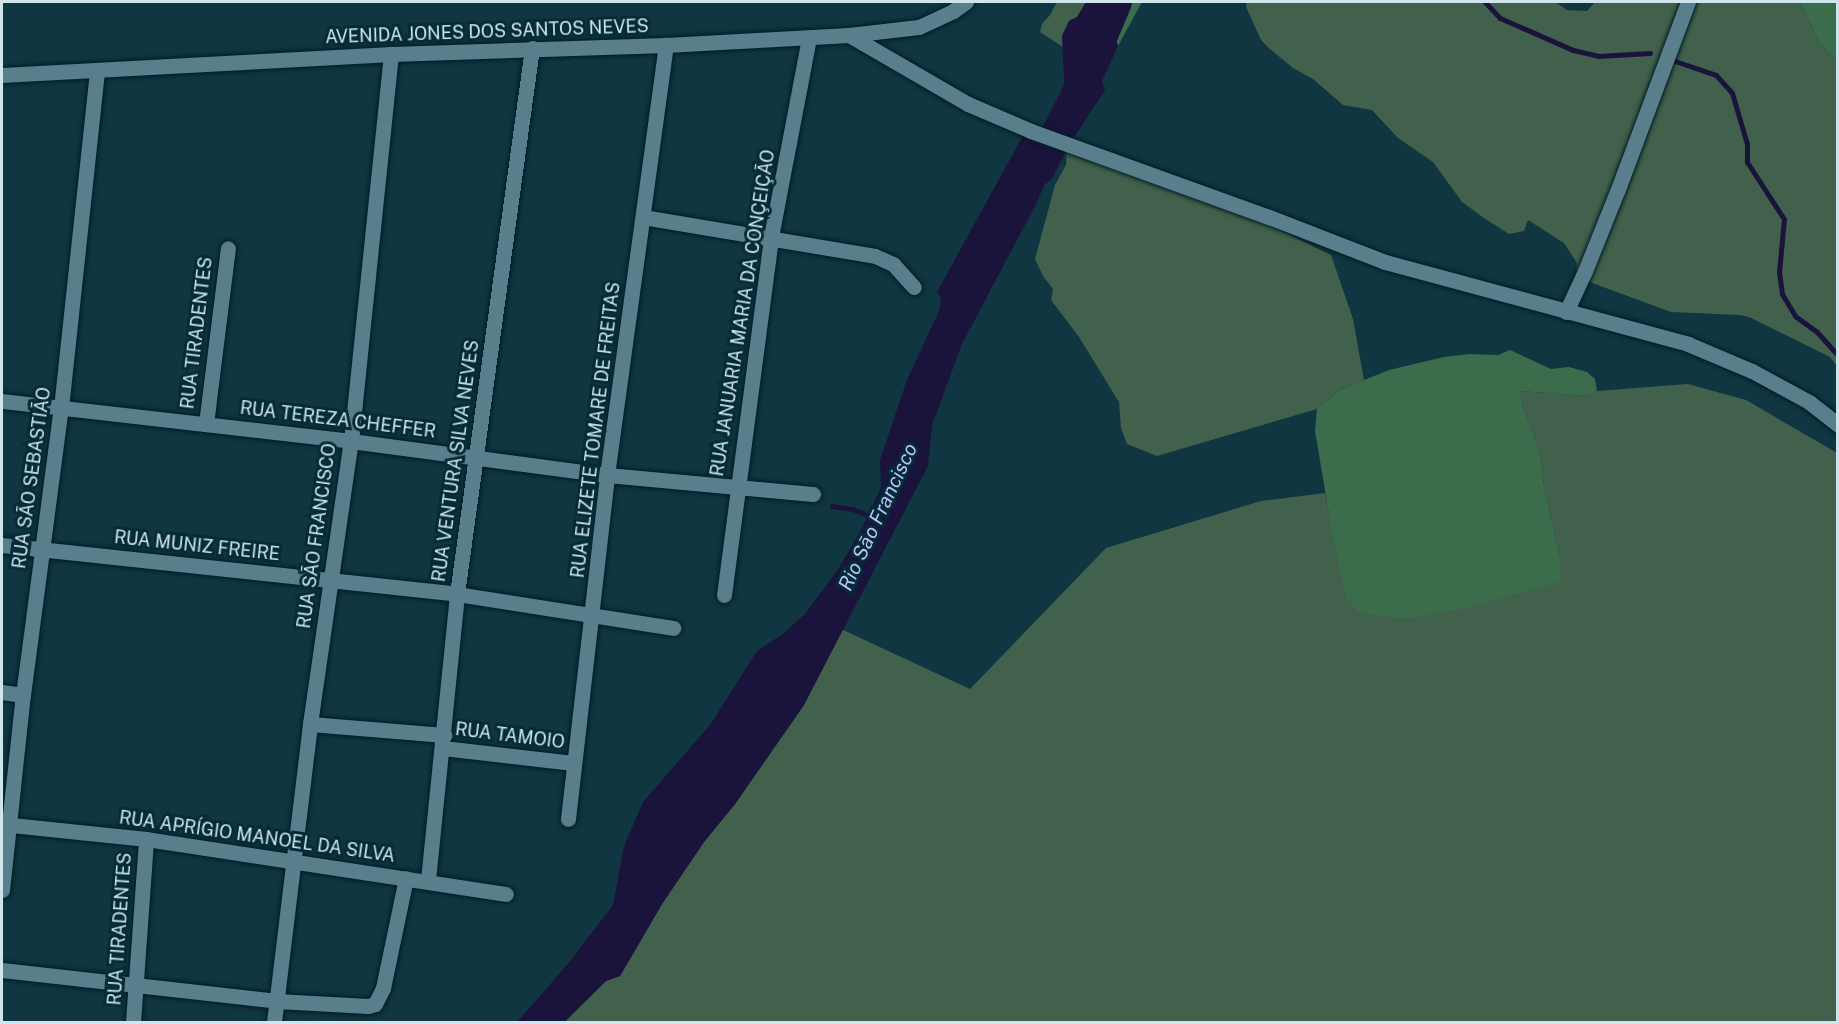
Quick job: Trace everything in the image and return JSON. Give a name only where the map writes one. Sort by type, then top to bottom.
[{"type":"street","name":"AVENIDA JONES DOS SANTOS NEVES","points":[[2,75],[391,54],[666,45],[849,35],[919,27],[953,11],[966,2]]},
{"type":"street","points":[[1566,312],[1618,189],[1688,2]]},
{"type":"street","points":[[849,35],[968,104],[1030,131],[1269,217],[1385,262],[1688,344],[1762,376],[1809,402],[1838,425]]},
{"type":"street","name":"RUA JANUARIA MARIA DA CONÇEIÇÃO","points":[[724,595],[771,237],[809,38]]},
{"type":"street","name":"RUA ELIZETE TOMARE DE FREITAS","points":[[568,819],[608,475],[666,45]]},
{"type":"street","name":"RUA VENTURA SILVA NEVES","points":[[428,880],[444,742],[457,594],[532,48]]},
{"type":"street","name":"RUA SÃO FRANCISCO","points":[[274,1023],[309,724],[351,441],[391,54]]},
{"type":"street","name":"RUA SÃO SEBASTIÃO","points":[[2,890],[4,825],[62,408],[97,71]]},
{"type":"street","points":[[643,217],[875,256],[893,264],[914,286]]},
{"type":"street","name":"RUA TIRADENTES","points":[[206,424],[228,248]]},
{"type":"street","name":"RUA TEREZA CHEFFER","points":[[2,401],[351,441],[608,475],[813,494]]},
{"type":"street","name":"RUA MUNIZ FREIRE","points":[[2,545],[457,594],[592,613],[673,628]]},
{"type":"street","points":[[2,692],[23,695]]},
{"type":"street","name":"RUA TAMOIO","points":[[309,724],[444,742],[573,763]]},
{"type":"street","name":"RUA APRÍGIO MANOEL DA SILVA","points":[[4,825],[146,838],[428,880],[506,894]]},
{"type":"street","name":"RUA TIRADENTES","points":[[133,1023],[146,838]]},
{"type":"street","points":[[2,970],[137,983],[276,1001],[368,1006],[375,1004],[383,988],[406,878]]},
{"type":"green space","points":[[1057,2],[1086,2],[1077,17],[1069,21],[1062,36],[1063,47],[1040,32],[1042,24]]},
{"type":"green space","points":[[1126,2],[1142,2],[1118,46],[1115,36]]},
{"type":"green space","points":[[1247,2],[1555,2],[1567,10],[1587,11],[1595,2],[1800,2],[1820,44],[1837,62],[1837,366],[1830,357],[1749,317],[1671,312],[1576,277],[1577,263],[1564,243],[1528,220],[1524,231],[1509,234],[1484,218],[1462,202],[1433,162],[1398,138],[1372,110],[1343,105],[1313,79],[1293,68],[1270,49],[1261,40],[1246,7]]},
{"type":"green space","points":[[1800,2],[1837,2],[1837,62],[1820,44]]},
{"type":"green space","points":[[1067,146],[1259,220],[1331,255],[1353,319],[1364,380],[1339,390],[1317,409],[1157,456],[1127,444],[1121,428],[1119,402],[1079,337],[1051,300],[1053,289],[1043,276],[1035,259],[1055,185],[1066,165]]},
{"type":"green space","points":[[1510,350],[1551,369],[1569,367],[1587,372],[1595,379],[1597,391],[1584,396],[1521,391],[1523,406],[1540,452],[1544,486],[1560,557],[1560,582],[1467,608],[1405,619],[1358,612],[1345,594],[1333,538],[1315,431],[1317,409],[1339,390],[1389,370],[1444,357],[1469,354],[1498,355]]},
{"type":"green space","points":[[1688,384],[1746,400],[1837,453],[1837,1022],[565,1022],[606,981],[620,976],[662,904],[704,842],[735,804],[804,705],[841,629],[970,689],[1106,548],[1261,501],[1325,493],[1345,594],[1560,557],[1544,486],[1540,452],[1523,406],[1521,391],[1584,396],[1597,391]]},
{"type":"water","points":[[1086,2],[1126,2],[1115,36],[1118,46],[1102,81],[1105,90],[1075,136],[1068,133],[1066,123],[1062,36],[1069,21],[1077,17]]},
{"type":"water","points":[[1025,132],[1063,144],[1035,206],[962,344],[932,425],[928,466],[804,705],[735,804],[704,842],[662,904],[620,976],[606,981],[564,1022],[517,1022],[567,965],[613,905],[624,846],[643,802],[710,725],[757,651],[784,633],[805,614],[837,571],[860,532],[881,488],[880,460],[907,380],[939,311],[941,298],[937,292]]},
{"type":"waterway","name":"Rio São Francisco","points":[[1039,169],[1075,99],[1116,2]]},
{"type":"waterway","points":[[1485,2],[1500,18],[1573,50],[1598,56],[1650,53]]},
{"type":"waterway","points":[[1675,61],[1716,75],[1732,93],[1747,144],[1747,162],[1784,219],[1779,272],[1782,294],[1795,316],[1817,332],[1838,355]]},
{"type":"waterway","points":[[832,506],[852,509],[874,518]]}]
